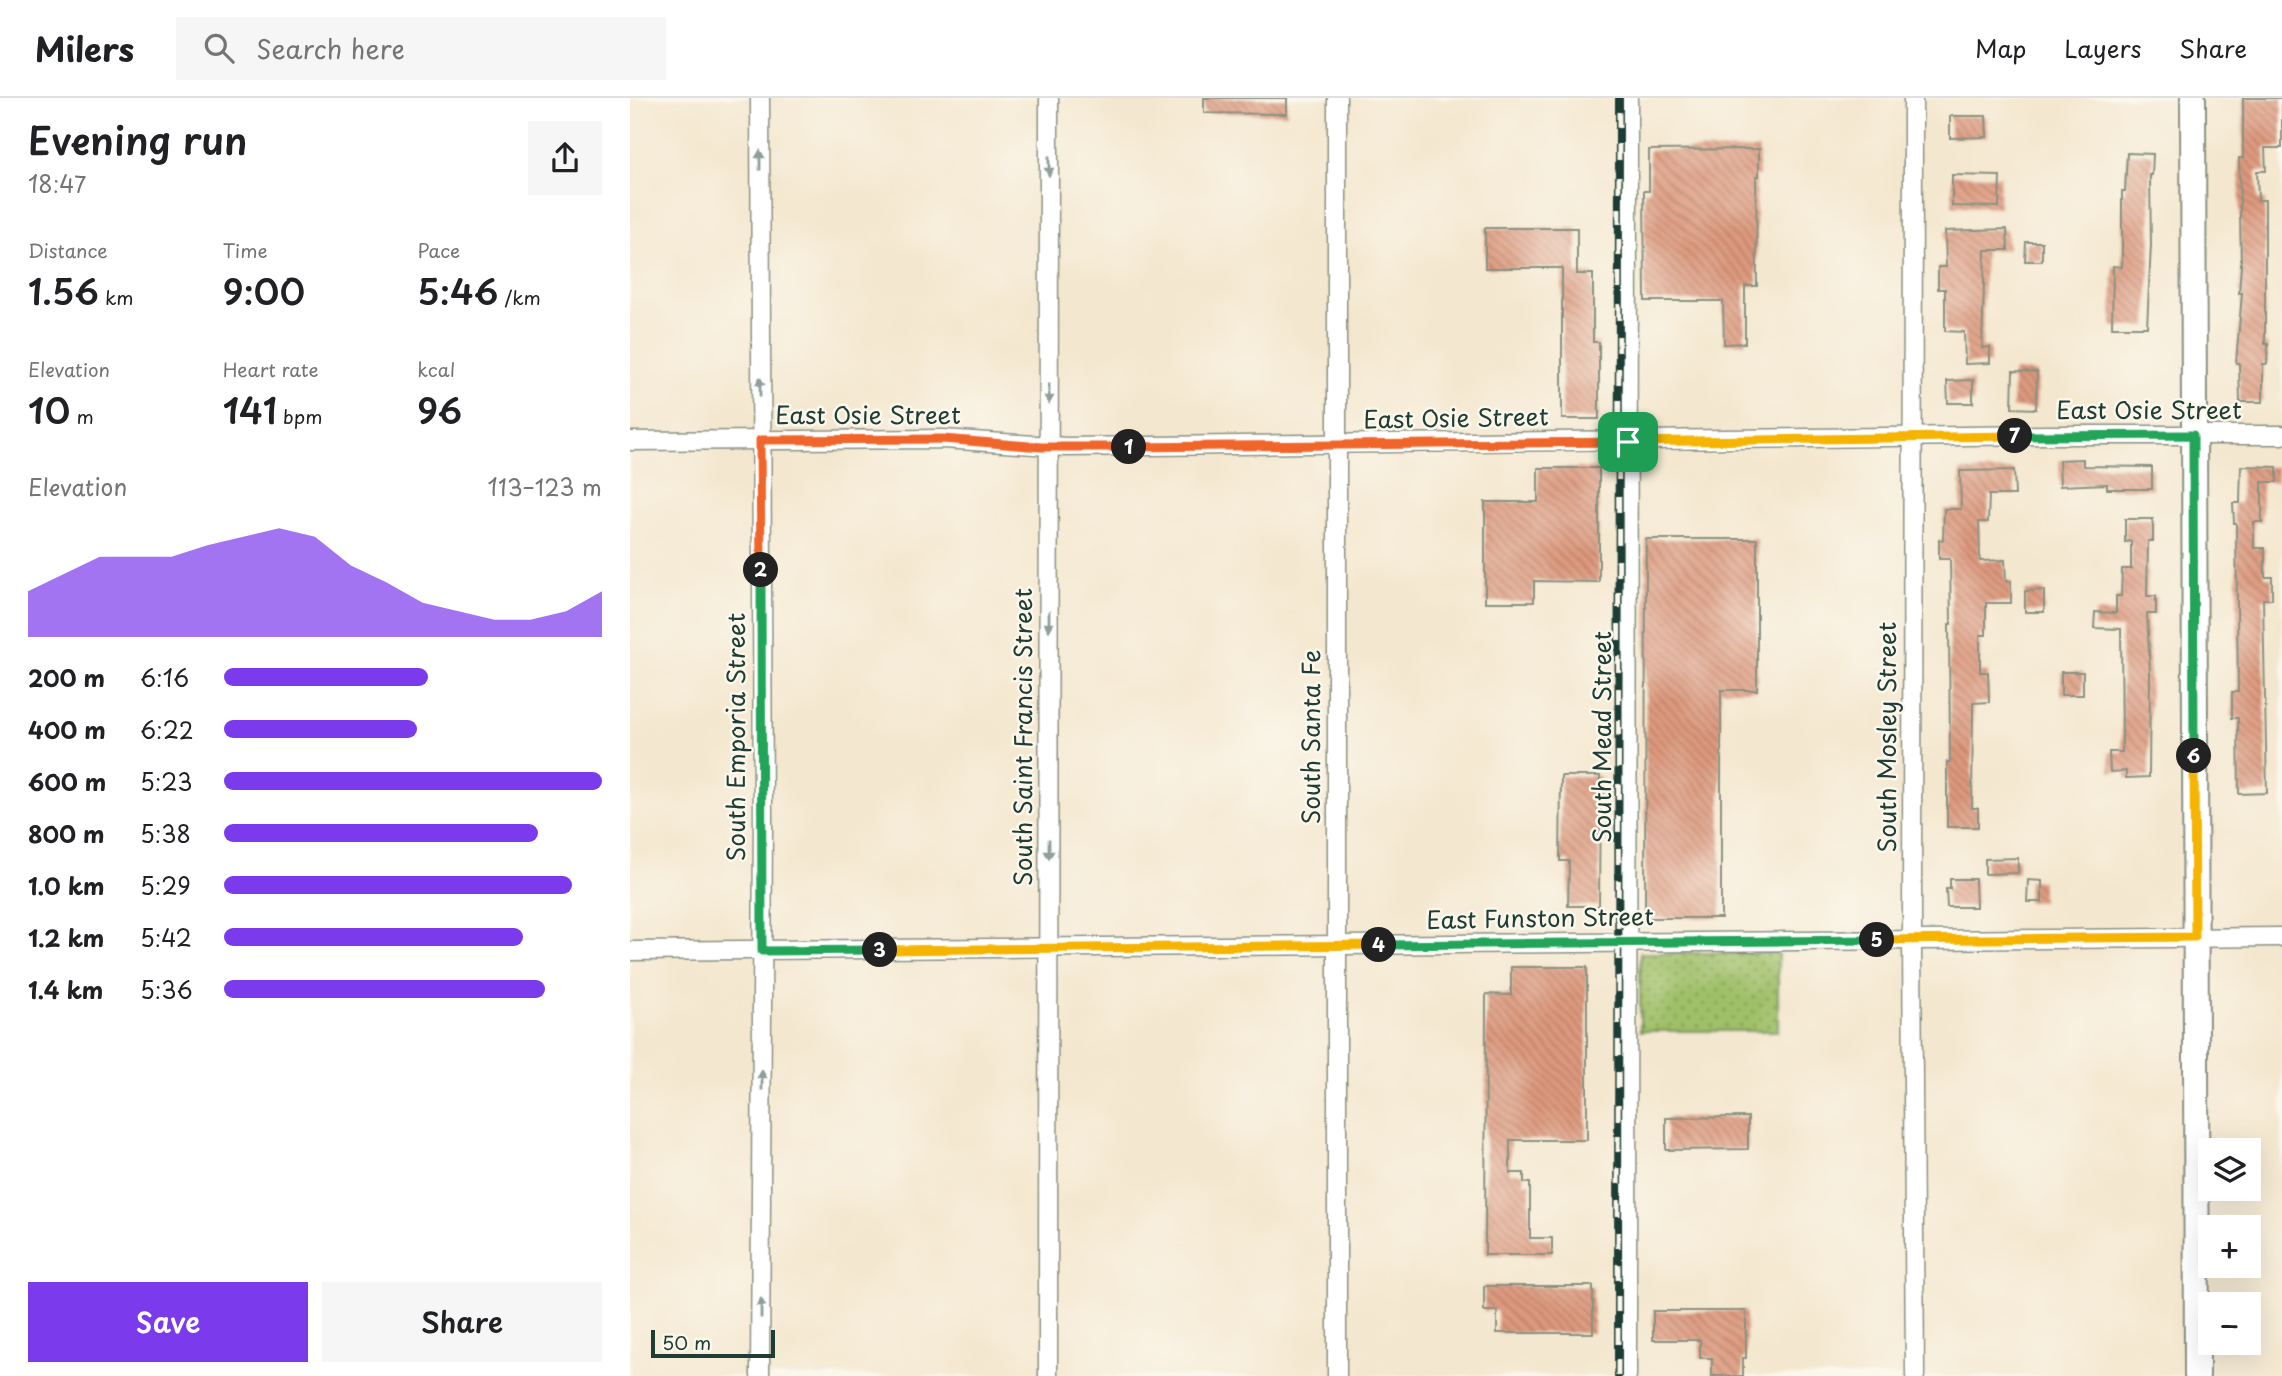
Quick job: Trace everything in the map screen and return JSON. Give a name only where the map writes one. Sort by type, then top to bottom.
[{"type":"street","name":"South Emporia Street","points":[[760,98],[760,1376]]},
{"type":"street","name":"South Saint Francis Street","points":[[1048,1376],[1049,98]]},
{"type":"street","name":"South Santa Fe","points":[[1337,98],[1337,1376]]},
{"type":"street","name":"South Mead Street","points":[[1627,1376],[1628,98]]},
{"type":"street","name":"South Mosley Street","points":[[1913,98],[1912,940],[1915,1376]]},
{"type":"street","points":[[2193,98],[2197,1376]]},
{"type":"street","name":"East Osie Street","points":[[630,441],[943,439],[1049,447],[1337,446],[1912,437],[2282,435]]},
{"type":"street","name":"East Funston Street","points":[[630,951],[2282,937]]},
{"type":"green space","points":[[1640,953],[1778,953],[1778,1031],[1640,1031]]},
{"type":"building","points":[[1204,98],[1287,98],[1287,114],[1204,113]]},
{"type":"building","points":[[2243,98],[2282,98],[2282,148],[2265,148],[2266,171],[2257,171],[2258,200],[2265,200],[2265,344],[2268,344],[2267,364],[2263,364],[2263,402],[2240,402],[2239,363],[2236,363],[2242,293],[2239,293],[2239,158],[2243,158]]},
{"type":"building","points":[[1950,116],[1986,116],[1987,137],[1950,138]]},
{"type":"building","points":[[1759,149],[1759,176],[1756,176],[1757,286],[1745,286],[1745,343],[1724,344],[1723,301],[1645,301],[1644,191],[1649,191],[1649,150]]},
{"type":"building","points":[[2127,153],[2153,154],[2150,175],[2151,245],[2147,327],[2112,327],[2113,266],[2122,267],[2122,191],[2125,191]]},
{"type":"building","points":[[1952,175],[2000,176],[1999,207],[1952,206]]},
{"type":"building","points":[[1485,228],[1577,228],[1577,274],[1593,274],[1593,342],[1599,342],[1599,419],[1562,419],[1562,268],[1485,268]]},
{"type":"building","points":[[2007,229],[2008,250],[1985,250],[1982,348],[1990,347],[1990,363],[1965,364],[1964,332],[1945,331],[1945,289],[1938,289],[1938,267],[1946,267],[1945,231]]},
{"type":"building","points":[[2026,242],[2042,242],[2042,261],[2025,261]]},
{"type":"building","points":[[2013,371],[2037,372],[2036,409],[2012,408]]},
{"type":"building","points":[[1973,380],[1973,403],[1948,403],[1947,381]]},
{"type":"building","points":[[2083,459],[2083,466],[2152,467],[2152,489],[2107,489],[2107,484],[2060,486],[2059,460]]},
{"type":"building","points":[[2241,466],[2277,467],[2277,482],[2262,482],[2262,522],[2254,522],[2254,548],[2265,548],[2265,577],[2272,577],[2272,599],[2263,599],[2267,793],[2239,794],[2238,718],[2232,718],[2232,692],[2238,692],[2236,523],[2233,503],[2240,503]]},
{"type":"building","points":[[1538,468],[1599,468],[1599,582],[1534,581],[1534,602],[1485,602],[1485,502],[1538,502]]},
{"type":"building","points":[[2014,470],[2015,495],[1989,495],[1988,522],[1979,522],[1980,561],[2005,560],[2006,581],[2011,581],[2011,603],[1986,603],[1986,635],[1980,635],[1980,672],[1988,672],[1989,702],[1973,703],[1972,808],[1978,808],[1978,827],[1947,827],[1951,624],[1950,559],[1939,559],[1944,509],[1961,509],[1960,471]]},
{"type":"building","points":[[2125,519],[2153,519],[2153,541],[2148,541],[2147,596],[2156,596],[2156,614],[2147,614],[2150,673],[2149,777],[2126,778],[2126,771],[2110,772],[2109,752],[2122,752],[2121,629],[2094,628],[2095,612],[2116,613],[2116,596],[2121,596],[2122,569],[2131,569],[2131,541],[2125,542]]},
{"type":"building","points":[[1646,539],[1757,539],[1757,690],[1721,690],[1721,918],[1645,918]]},
{"type":"building","points":[[2044,590],[2044,612],[2025,612],[2025,591]]},
{"type":"building","points":[[2061,672],[2083,672],[2083,695],[2061,695]]},
{"type":"building","points":[[1561,776],[1600,776],[1599,906],[1568,906],[1569,861],[1560,861]]},
{"type":"building","points":[[2018,858],[2018,873],[1985,874],[1985,859]]},
{"type":"building","points":[[1950,879],[1975,879],[1976,907],[1947,907],[1946,889],[1950,889]]},
{"type":"building","points":[[2028,880],[2042,881],[2042,902],[2027,902]]},
{"type":"building","points":[[1511,967],[1587,967],[1587,1140],[1510,1140],[1510,1173],[1524,1173],[1524,1183],[1530,1183],[1530,1238],[1552,1238],[1552,1255],[1485,1255],[1486,994],[1511,995]]},
{"type":"building","points":[[1748,1117],[1748,1149],[1666,1150],[1666,1118]]},
{"type":"building","points":[[1484,1286],[1593,1286],[1593,1333],[1497,1333],[1497,1311],[1484,1311]]},
{"type":"building","points":[[1653,1311],[1746,1311],[1746,1358],[1743,1358],[1743,1376],[1712,1376],[1712,1358],[1700,1358],[1700,1340],[1653,1340]]},
{"type":"railway","points":[[1618,1376],[1619,98]]},
{"type":"route","points":[[2193,435],[2195,937],[762,951],[760,440],[943,439],[1041,447],[1628,442],[2193,435]]}]
